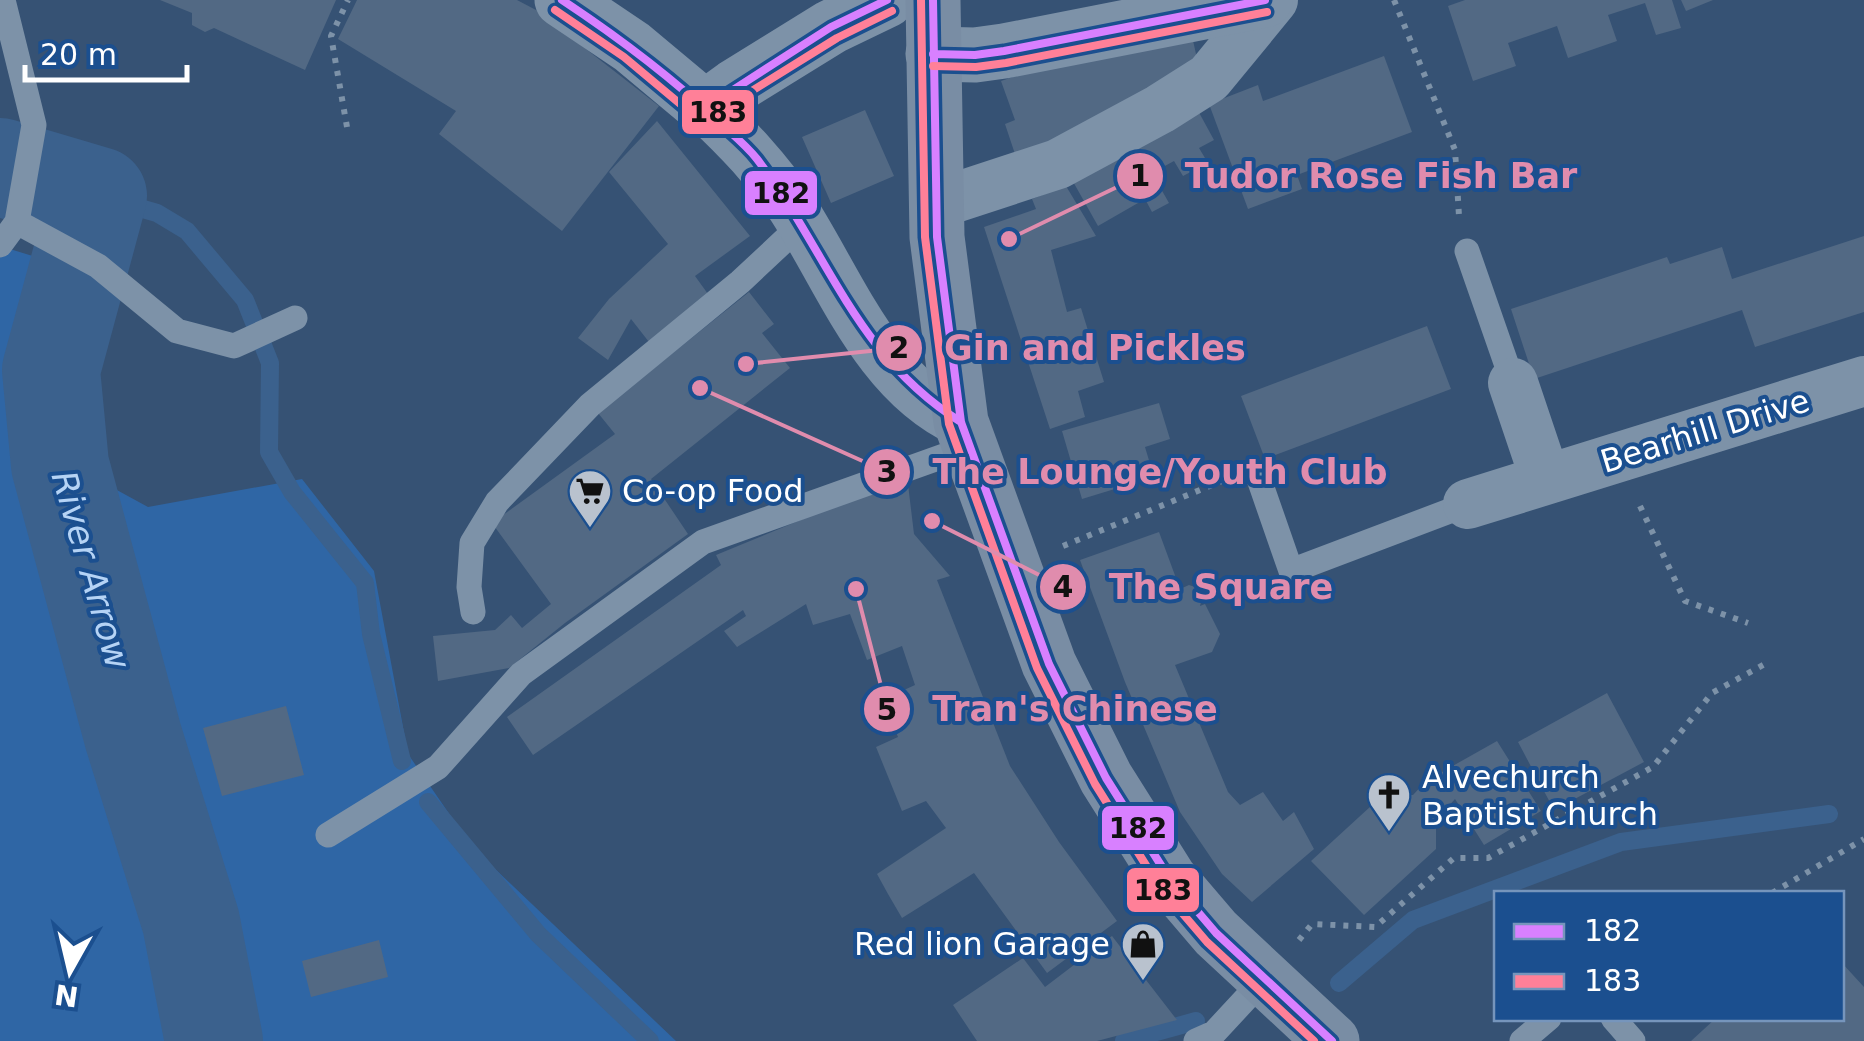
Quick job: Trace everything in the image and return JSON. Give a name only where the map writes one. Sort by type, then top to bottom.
[{"type":"main road","points":[[933,0],[936,204],[947,326],[965,434],[1056,680],[1106,778],[1169,878],[1204,920],[1332,1041]]},
{"type":"street","points":[[562,0],[632,47],[706,108],[754,156],[802,224],[872,341],[898,372],[965,434]]},
{"type":"street","points":[[706,108],[830,27],[887,0]]},
{"type":"street","points":[[933,54],[975,55],[1265,0]]},
{"type":"street","points":[[936,204],[1058,164],[1160,109],[1210,78],[1274,0]]},
{"type":"street","name":"Bearhill Drive","points":[[1468,504],[1864,381]]},
{"type":"street","points":[[1513,383],[1545,478]]},
{"type":"lane","points":[[0,245],[19,209],[34,125],[3,0]]},
{"type":"lane","points":[[19,209],[61,248],[98,266],[177,330],[234,346],[295,318]]},
{"type":"lane","points":[[473,612],[469,586],[472,543],[497,502],[590,405],[740,282],[802,224]]},
{"type":"lane","points":[[1468,251],[1513,383]]},
{"type":"lane","points":[[328,835],[438,767],[521,674],[703,542],[965,434]]},
{"type":"lane","points":[[1259,479],[1291,571],[1468,504]]},
{"type":"lane","points":[[1196,1041],[1214,1034],[1265,978]]},
{"type":"lane","points":[[1522,1041],[1545,1021]]},
{"type":"lane","points":[[1616,1021],[1633,1041]]},
{"type":"path","points":[[347,127],[331,36],[348,0]]},
{"type":"path","points":[[1394,0],[1456,150],[1458,212],[1468,251]]},
{"type":"path","points":[[1618,460],[1685,601],[1748,623]]},
{"type":"path","points":[[1016,573],[1073,540],[1255,468],[1259,479]]},
{"type":"path","points":[[1265,978],[1312,924],[1375,927],[1454,858],[1488,858],[1653,767],[1712,693],[1765,664]]},
{"type":"path","points":[[1775,891],[1864,840]]},
{"type":"shaded area","points":[[0,246],[49,261],[101,304],[71,465],[148,507],[302,479],[374,571],[408,754],[472,847],[676,1041],[0,1041]]},
{"type":"building","points":[[160,0],[336,0],[305,70],[214,28],[205,32],[192,25],[192,13]]},
{"type":"building","points":[[357,0],[517,0],[536,10],[659,106],[562,231],[439,134],[456,111],[338,39]]},
{"type":"building","points":[[1465,0],[1672,0],[1681,28],[1656,35],[1645,3],[1608,15],[1617,41],[1568,58],[1557,26],[1508,43],[1516,66],[1473,81],[1448,6]]},
{"type":"building","points":[[1681,0],[1713,0],[1686,11]]},
{"type":"building","points":[[1192,36],[1200,72],[1016,157],[1005,124],[1015,120],[1001,81],[1105,46]]},
{"type":"building","points":[[1384,56],[1412,132],[1297,175],[1302,189],[1248,209],[1209,104],[1258,85],[1263,101]]},
{"type":"building","points":[[1196,107],[1214,140],[1199,148],[1208,163],[1183,176],[1174,161],[1152,173],[1169,203],[1152,212],[1145,199],[1098,226],[1071,178]]},
{"type":"building","points":[[865,110],[894,176],[831,203],[802,137]]},
{"type":"building","points":[[657,121],[750,236],[695,276],[708,294],[649,342],[631,319],[608,360],[578,338],[609,299],[668,244],[609,172]]},
{"type":"building","points":[[1066,186],[1096,236],[1051,250],[1067,312],[1081,308],[1104,382],[1078,391],[1085,417],[1050,429],[984,227],[1036,209],[1032,199]]},
{"type":"building","points":[[1864,236],[1864,312],[1755,347],[1742,310],[1534,379],[1511,309],[1667,257],[1670,264],[1722,247],[1732,279]]},
{"type":"building","points":[[749,292],[774,324],[762,333],[790,368],[651,479],[688,534],[509,668],[438,681],[433,636],[495,630],[511,615],[522,628],[551,604],[492,523],[615,434],[598,413]]},
{"type":"building","points":[[1427,326],[1451,389],[1265,459],[1241,396]]},
{"type":"building","points":[[1159,403],[1170,439],[1145,447],[1154,477],[1082,499],[1062,431]]},
{"type":"building","points":[[907,476],[914,534],[950,576],[937,580],[1010,766],[1117,921],[1047,973],[974,873],[902,918],[877,874],[946,828],[926,801],[902,811],[876,747],[898,737],[882,700],[915,685],[902,646],[867,660],[850,614],[813,625],[806,604],[737,647],[724,631],[746,616],[743,610],[533,755],[507,717],[721,565],[716,555]]},
{"type":"building","points":[[1159,532],[1180,589],[1189,585],[1198,588],[1200,606],[1205,604],[1220,634],[1212,652],[1175,665],[1228,792],[1240,805],[1263,792],[1283,821],[1294,812],[1314,849],[1252,902],[1222,874],[1180,812],[1125,682],[1080,560]]},
{"type":"building","points":[[1607,693],[1644,762],[1554,810],[1518,742]]},
{"type":"building","points":[[286,706],[304,775],[222,796],[203,728]]},
{"type":"building","name":"Alvechurch Baptist Church","points":[[1497,741],[1541,811],[1484,845],[1455,799],[1436,820],[1436,849],[1364,915],[1311,861],[1383,795],[1413,795],[1426,781]]},
{"type":"building","points":[[1112,936],[1177,1020],[1097,1041],[977,1041],[953,1005],[1023,958],[1045,987]]},
{"type":"building","points":[[379,940],[388,977],[311,997],[302,961]]},
{"type":"building","points":[[1844,965],[1864,987],[1864,1041],[1691,1041],[1713,1021],[1844,1021]]},
{"type":"waterway","name":"River Arrow","points":[[0,167],[98,196],[51,370],[60,465],[133,736],[191,922],[214,1041]]},
{"type":"waterway","points":[[98,196],[157,213],[187,231],[245,300],[270,363],[269,452],[292,492],[365,583],[371,634],[402,761]]},
{"type":"waterway","points":[[428,802],[538,934],[650,1041]]},
{"type":"waterway","points":[[1339,983],[1413,920],[1621,842],[1829,814]]},
{"type":"waterway","points":[[1124,1041],[1196,1021]]},
{"type":"transit line","name":"182","points":[[562,0],[663,73],[748,149],[782,194],[869,335],[925,396],[961,422]]},
{"type":"transit line","name":"182","points":[[705,108],[831,27],[887,0]]},
{"type":"transit line","name":"183","points":[[921,0],[925,237],[949,424],[1037,668],[1095,784],[1159,886],[1207,942],[1314,1041]]},
{"type":"transit line","name":"182","points":[[933,0],[937,237],[961,422],[1049,664],[1106,778],[1169,878],[1216,933],[1332,1041]]},
{"type":"transit line","name":"182","points":[[933,54],[1004,51],[1265,0]]},
{"type":"transit line","name":"183","points":[[555,10],[624,57],[697,118],[705,120],[837,38],[892,11]]},
{"type":"transit line","name":"183","points":[[933,66],[1006,63],[1267,12]]},
{"type":"place","name":"Tudor Rose Fish Bar","points":[[1009,239]]},
{"type":"place","name":"Gin and Pickles","points":[[746,364]]},
{"type":"place","name":"The Lounge/Youth Club","points":[[700,388]]},
{"type":"place","name":"The Square","points":[[932,521]]},
{"type":"place","name":"Co-op Food","points":[[590,529]]},
{"type":"place","name":"Tran's Chinese","points":[[856,589]]},
{"type":"place","name":"Alvechurch Baptist Church","points":[[1389,833]]},
{"type":"place","name":"Red lion Garage","points":[[1143,982]]}]
